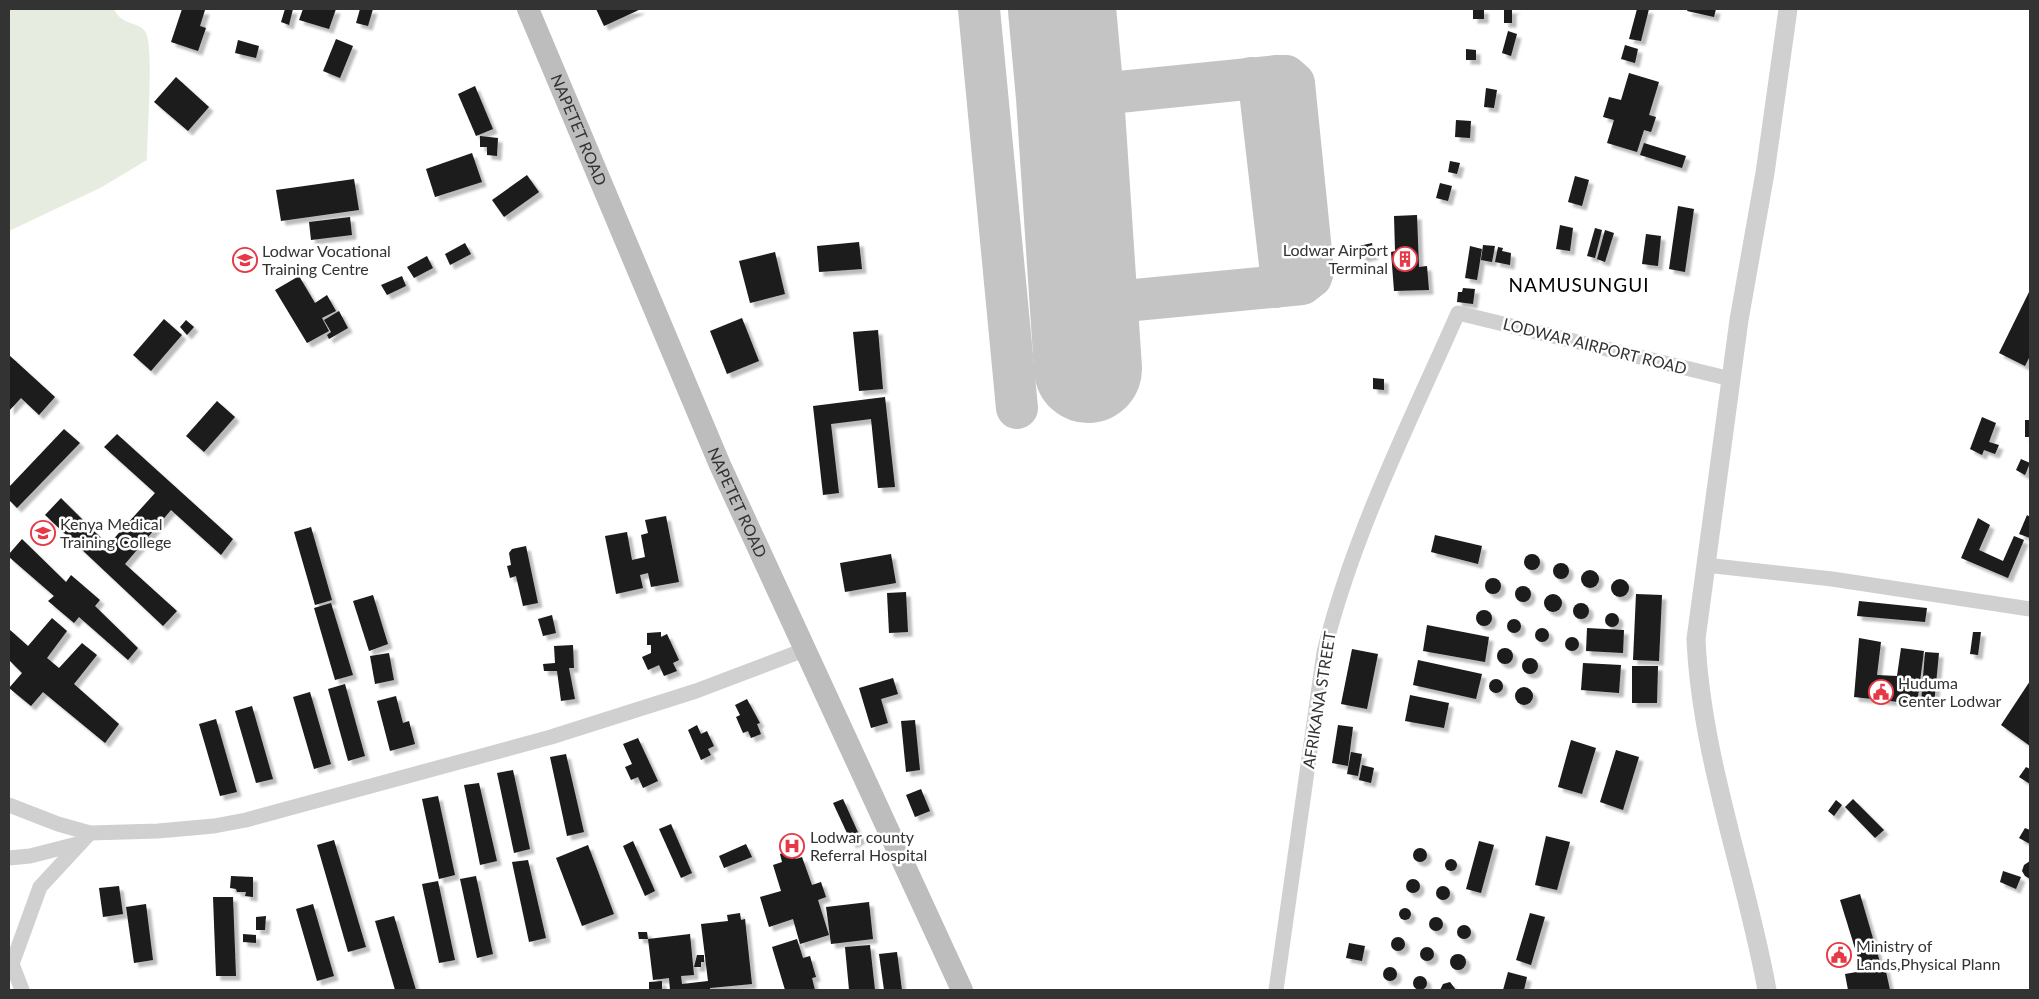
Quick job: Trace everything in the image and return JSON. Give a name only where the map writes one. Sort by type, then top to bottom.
[{"type":"main road","name":"NAPETET ROAD","points":[[528,9],[720,465],[962,990]]},
{"type":"street","points":[[1767,990],[1708,732],[1699,680],[1696,639],[1732,380],[1738,320],[1765,173],[1788,9]]},
{"type":"street","name":"LODWAR AIRPORT ROAD","points":[[1458,313],[1732,380]]},
{"type":"street","name":"AFRIKANA STREET","points":[[1276,990],[1324,652],[1335,609],[1382,485],[1458,313]]},
{"type":"street","points":[[1705,565],[1851,582],[2030,609]]},
{"type":"street","points":[[9,805],[58,824],[90,833],[158,831],[214,826],[246,820],[551,737],[696,690],[804,650]]},
{"type":"street","points":[[22,990],[12,964],[40,887],[90,833]]},
{"type":"street","points":[[9,858],[30,856],[78,844]]},
{"type":"shaded area","points":[[9,9],[114,9],[121,18],[143,29],[146,33],[150,56],[150,74],[147,160],[100,188],[9,231]]},
{"type":"building","points":[[182,9],[205,10],[200,26],[206,28],[198,51],[171,42]]},
{"type":"building","points":[[285,9],[293,9],[289,25],[281,22]]},
{"type":"building","points":[[303,9],[336,9],[329,29],[299,20]]},
{"type":"building","points":[[360,9],[373,9],[368,26],[356,23]]},
{"type":"building","points":[[596,9],[641,9],[604,26]]},
{"type":"building","points":[[1473,9],[1484,9],[1484,19],[1473,19]]},
{"type":"building","points":[[1504,9],[1517,9],[1512,10],[1512,23],[1504,23]]},
{"type":"building","points":[[1637,9],[1649,9],[1641,41],[1629,39]]},
{"type":"building","points":[[1688,9],[1716,9],[1714,17],[1687,11]]},
{"type":"building","points":[[1508,31],[1517,34],[1511,56],[1502,53]]},
{"type":"building","points":[[336,39],[353,46],[340,78],[323,71]]},
{"type":"building","points":[[238,40],[259,46],[256,58],[235,53]]},
{"type":"building","points":[[1625,45],[1638,49],[1635,63],[1621,59]]},
{"type":"building","points":[[1466,49],[1476,50],[1476,60],[1466,60]]},
{"type":"building","points":[[1629,73],[1659,82],[1649,115],[1656,117],[1651,132],[1644,130],[1637,152],[1607,143],[1614,120],[1603,117],[1609,97],[1621,100]]},
{"type":"building","points":[[176,77],[209,107],[188,131],[154,102]]},
{"type":"building","points":[[475,86],[493,129],[476,136],[458,94]]},
{"type":"building","points":[[1486,88],[1497,90],[1494,108],[1484,107]]},
{"type":"building","points":[[1456,120],[1471,121],[1470,138],[1455,137]]},
{"type":"building","points":[[480,136],[498,138],[497,156],[487,155],[487,147],[480,147]]},
{"type":"building","points":[[1644,143],[1686,156],[1682,168],[1640,155]]},
{"type":"building","points":[[472,153],[482,182],[435,197],[426,169]]},
{"type":"building","points":[[1450,161],[1460,163],[1457,174],[1448,172]]},
{"type":"building","points":[[527,175],[539,192],[504,217],[492,200]]},
{"type":"building","points":[[1575,176],[1589,180],[1582,206],[1568,202]]},
{"type":"building","points":[[354,179],[359,210],[281,221],[276,190]]},
{"type":"building","points":[[1440,183],[1452,186],[1448,201],[1436,198]]},
{"type":"building","points":[[1678,206],[1694,209],[1685,272],[1669,269]]},
{"type":"building","name":"Lodwar Airport Terminal","points":[[1417,215],[1419,267],[1427,266],[1429,290],[1394,291],[1391,252],[1395,251],[1394,216]]},
{"type":"building","points":[[350,217],[352,235],[311,240],[309,222]]},
{"type":"building","points":[[1560,225],[1573,228],[1570,251],[1556,249]]},
{"type":"building","points":[[1595,228],[1602,230],[1595,258],[1587,256]]},
{"type":"building","points":[[1605,230],[1614,233],[1605,262],[1597,259]]},
{"type":"building","points":[[1646,234],[1661,236],[1658,266],[1642,264]]},
{"type":"building","points":[[859,242],[862,269],[819,272],[817,246]]},
{"type":"building","points":[[465,243],[471,254],[450,265],[445,254]]},
{"type":"building","points":[[1372,243],[1374,255],[1362,258],[1359,246]]},
{"type":"building","points":[[1483,245],[1495,246],[1492,262],[1481,260]]},
{"type":"building","points":[[1470,246],[1482,249],[1477,280],[1465,278]]},
{"type":"building","points":[[1498,247],[1503,248],[1502,251],[1511,253],[1510,265],[1495,262]]},
{"type":"building","points":[[775,252],[785,294],[750,303],[739,261]]},
{"type":"building","points":[[427,256],[433,268],[414,278],[407,267]]},
{"type":"building","points":[[299,276],[315,303],[327,295],[336,311],[322,318],[329,331],[307,343],[275,290]]},
{"type":"building","points":[[402,276],[406,286],[387,295],[381,285]]},
{"type":"building","points":[[1463,288],[1475,289],[1473,304],[1457,302],[1458,292],[1462,292]]},
{"type":"building","points":[[2030,290],[2030,356],[2025,366],[1999,353]]},
{"type":"building","points":[[339,311],[348,328],[329,339],[327,335],[331,332],[324,320]]},
{"type":"building","points":[[742,318],[759,361],[727,374],[710,331]]},
{"type":"building","points":[[164,319],[182,335],[151,371],[133,355]]},
{"type":"building","points":[[186,320],[194,327],[187,335],[180,327]]},
{"type":"building","points":[[878,330],[883,389],[859,391],[853,332]]},
{"type":"building","points":[[9,355],[55,397],[39,415],[21,398],[9,411]]},
{"type":"building","points":[[1373,378],[1384,379],[1384,390],[1373,389]]},
{"type":"building","points":[[885,397],[895,487],[878,488],[871,419],[831,424],[839,493],[823,495],[813,406]]},
{"type":"building","points":[[217,401],[235,417],[204,452],[186,436]]},
{"type":"building","points":[[1982,417],[1996,423],[1989,442],[1999,445],[1995,454],[1984,450],[1982,455],[1970,449]]},
{"type":"building","points":[[2025,420],[2030,420],[2030,437],[2025,437]]},
{"type":"building","points":[[64,429],[80,443],[17,508],[9,500],[9,487]]},
{"type":"building","points":[[117,434],[233,539],[221,555],[171,510],[125,564],[177,611],[163,626],[45,515],[61,498],[108,545],[155,493],[104,447]]},
{"type":"building","points":[[2021,459],[2030,463],[2025,475],[2016,470]]},
{"type":"building","points":[[2027,515],[2030,517],[2030,538],[2019,534]]},
{"type":"building","points":[[666,516],[679,582],[651,587],[648,573],[640,575],[643,588],[616,594],[605,536],[627,532],[632,560],[645,557],[641,535],[648,533],[645,520]]},
{"type":"building","points":[[1978,518],[1990,525],[1979,550],[2003,561],[2014,536],[2024,540],[2008,578],[1961,558]]},
{"type":"building","points":[[311,527],[332,600],[315,605],[294,532]]},
{"type":"building","points":[[1435,535],[1482,546],[1478,564],[1431,552]]},
{"type":"building","points":[[22,539],[66,582],[71,575],[100,600],[95,606],[138,648],[128,660],[79,617],[74,623],[48,601],[54,596],[9,557],[9,554]]},
{"type":"building","points":[[526,546],[538,603],[523,606],[516,576],[510,578],[507,566],[511,565],[509,553],[512,549]]},
{"type":"building","points":[[891,554],[896,583],[845,592],[840,563]]},
{"type":"building","points":[[1529,554],[1535,554],[1540,559],[1538,568],[1529,570],[1524,565],[1524,559]]},
{"type":"building","points":[[1558,563],[1564,563],[1569,568],[1567,577],[1558,579],[1553,574],[1553,568]]},
{"type":"building","points":[[1590,570],[1596,573],[1599,579],[1596,585],[1590,588],[1584,585],[1581,579],[1584,573]]},
{"type":"building","points":[[1490,578],[1496,578],[1501,583],[1499,592],[1490,594],[1485,589],[1485,583]]},
{"type":"building","points":[[1620,579],[1626,582],[1629,588],[1626,594],[1620,597],[1614,594],[1611,588],[1614,582]]},
{"type":"building","points":[[1520,586],[1526,586],[1531,591],[1529,600],[1520,602],[1515,597],[1515,591]]},
{"type":"building","points":[[906,592],[908,632],[889,633],[887,593]]},
{"type":"building","points":[[1553,594],[1559,597],[1562,603],[1559,609],[1553,612],[1547,609],[1544,603],[1547,597]]},
{"type":"building","points":[[1636,594],[1662,595],[1659,661],[1633,660]]},
{"type":"building","points":[[373,595],[388,644],[369,651],[353,601]]},
{"type":"building","points":[[1859,601],[1927,608],[1925,622],[1857,616]]},
{"type":"building","points":[[331,603],[353,675],[335,680],[314,608]]},
{"type":"building","points":[[1581,603],[1587,605],[1589,611],[1587,617],[1581,619],[1575,617],[1573,611],[1575,605]]},
{"type":"building","points":[[1481,610],[1487,610],[1492,615],[1490,624],[1481,626],[1476,621],[1476,615]]},
{"type":"building","points":[[1609,613],[1615,613],[1619,620],[1615,627],[1609,627],[1605,623],[1605,617]]},
{"type":"building","points":[[552,615],[556,633],[543,636],[538,619]]},
{"type":"building","points":[[52,618],[67,631],[47,658],[59,668],[82,643],[97,655],[74,684],[119,724],[105,743],[43,692],[31,706],[9,688],[22,673],[9,660],[9,629],[28,646]]},
{"type":"building","points":[[1511,619],[1517,619],[1521,626],[1517,633],[1511,633],[1507,629],[1507,623]]},
{"type":"building","points":[[1427,625],[1489,637],[1485,662],[1423,651]]},
{"type":"building","points":[[1539,628],[1545,628],[1549,635],[1545,642],[1539,642],[1535,638],[1535,632]]},
{"type":"building","points":[[1587,628],[1624,630],[1623,653],[1586,651]]},
{"type":"building","points":[[661,632],[661,637],[667,634],[679,660],[673,663],[677,671],[664,676],[659,665],[648,670],[642,657],[651,653],[651,645],[647,645],[647,633]]},
{"type":"building","points":[[1973,632],[1981,632],[1978,655],[1970,654]]},
{"type":"building","points":[[1569,637],[1575,637],[1579,644],[1575,651],[1569,651],[1565,647],[1565,641]]},
{"type":"building","points":[[1859,638],[1881,642],[1877,675],[1897,676],[1901,648],[1924,651],[1917,704],[1854,697]]},
{"type":"building","points":[[573,645],[574,668],[569,668],[575,699],[561,701],[557,671],[544,671],[543,664],[555,663],[554,646]]},
{"type":"building","points":[[1502,648],[1508,648],[1513,653],[1511,662],[1502,664],[1497,659],[1497,653]]},
{"type":"building","points":[[1352,649],[1378,654],[1367,709],[1341,704]]},
{"type":"building","points":[[1925,652],[1939,653],[1934,704],[1921,703]]},
{"type":"building","points":[[389,653],[394,680],[375,684],[370,656]]},
{"type":"building","points":[[1530,658],[1538,666],[1530,674],[1522,666]]},
{"type":"building","points":[[1418,660],[1482,674],[1476,699],[1413,685]]},
{"type":"building","points":[[1583,663],[1621,665],[1619,693],[1581,690]]},
{"type":"building","points":[[1632,666],[1658,666],[1657,703],[1632,703]]},
{"type":"building","points":[[893,678],[898,694],[881,699],[888,723],[871,728],[859,688]]},
{"type":"building","points":[[1493,679],[1499,679],[1503,686],[1499,693],[1493,693],[1489,689],[1489,683]]},
{"type":"building","points":[[2030,681],[2030,746],[2001,725]]},
{"type":"building","points":[[345,684],[365,756],[348,761],[328,689]]},
{"type":"building","points":[[1520,687],[1528,687],[1533,692],[1531,703],[1520,705],[1515,700],[1515,692]]},
{"type":"building","points":[[310,692],[331,764],[314,769],[293,697]]},
{"type":"building","points":[[1410,695],[1449,703],[1444,728],[1405,721]]},
{"type":"building","points":[[396,696],[403,723],[409,721],[415,744],[390,751],[377,701]]},
{"type":"building","points":[[747,699],[760,723],[757,724],[761,734],[751,738],[748,731],[743,733],[736,717],[740,715],[735,705]]},
{"type":"building","points":[[252,706],[273,779],[256,783],[235,711]]},
{"type":"building","points":[[216,719],[237,792],[220,796],[199,724]]},
{"type":"building","points":[[915,720],[920,770],[906,772],[901,721]]},
{"type":"building","points":[[697,725],[701,734],[707,731],[714,746],[708,749],[711,755],[701,760],[688,730]]},
{"type":"building","points":[[1338,725],[1353,727],[1348,766],[1332,763]]},
{"type":"building","points":[[638,738],[658,781],[643,788],[638,777],[631,780],[625,767],[632,764],[623,744]]},
{"type":"building","points":[[1571,740],[1596,748],[1582,794],[1558,787]]},
{"type":"building","points":[[1616,750],[1639,757],[1623,810],[1600,802]]},
{"type":"building","points":[[1351,752],[1362,754],[1358,776],[1347,774]]},
{"type":"building","points":[[566,754],[584,832],[567,836],[550,757]]},
{"type":"building","points":[[1362,765],[1374,768],[1371,783],[1359,780]]},
{"type":"building","points":[[2026,767],[2030,769],[2030,784],[2019,777]]},
{"type":"building","points":[[513,770],[530,849],[514,853],[497,773]]},
{"type":"building","points":[[479,783],[497,861],[480,865],[464,785]]},
{"type":"building","points":[[921,789],[930,811],[915,817],[906,795]]},
{"type":"building","points":[[438,796],[455,875],[439,879],[422,799]]},
{"type":"building","points":[[843,799],[861,839],[852,844],[833,803]]},
{"type":"building","points":[[1853,799],[1884,830],[1875,838],[1845,807]]},
{"type":"building","points":[[1836,800],[1842,805],[1834,816],[1828,811]]},
{"type":"building","points":[[671,824],[692,873],[681,878],[659,829]]},
{"type":"building","points":[[2025,828],[2030,830],[2030,844],[2019,838]]},
{"type":"building","points":[[1546,836],[1570,842],[1557,890],[1535,885]]},
{"type":"building","points":[[334,840],[366,947],[348,952],[317,845]]},
{"type":"building","points":[[633,841],[655,891],[645,896],[623,846]]},
{"type":"building","points":[[1479,841],[1494,845],[1481,893],[1466,889]]},
{"type":"building","points":[[746,844],[752,857],[724,868],[719,856]]},
{"type":"building","points":[[588,845],[614,914],[582,926],[556,858]]},
{"type":"building","points":[[1420,848],[1425,850],[1427,855],[1425,860],[1420,862],[1415,860],[1413,855],[1415,850]]},
{"type":"building","points":[[793,849],[796,859],[802,857],[812,885],[821,882],[826,897],[818,900],[829,935],[800,944],[793,919],[769,927],[760,897],[781,891],[773,865],[782,862],[780,854]]},
{"type":"building","points":[[1453,859],[1456,860],[1456,870],[1449,871],[1446,870],[1445,863],[1446,860]]},
{"type":"building","points":[[528,860],[546,938],[529,942],[512,862]]},
{"type":"building","points":[[2030,861],[2030,879],[2022,871],[2024,865]]},
{"type":"building","points":[[2003,871],[2021,877],[2016,889],[2000,882]]},
{"type":"building","points":[[231,876],[253,877],[253,897],[245,896],[246,892],[237,892],[236,889],[230,888]]},
{"type":"building","points":[[476,876],[493,954],[477,958],[460,879]]},
{"type":"building","points":[[1413,879],[1418,881],[1420,886],[1418,891],[1413,893],[1408,891],[1406,886],[1408,881]]},
{"type":"building","points":[[438,881],[455,960],[439,963],[422,884]]},
{"type":"building","points":[[119,886],[123,914],[103,917],[99,888]]},
{"type":"building","points":[[1440,886],[1446,886],[1450,893],[1446,900],[1440,900],[1436,896],[1436,890]]},
{"type":"building","points":[[1860,894],[1880,962],[1861,968],[1840,900]]},
{"type":"building","points":[[213,897],[233,897],[236,976],[216,976]]},
{"type":"building","points":[[869,902],[873,939],[831,944],[826,907]]},
{"type":"building","points":[[146,904],[153,960],[134,963],[126,907]]},
{"type":"building","points":[[313,904],[334,976],[317,981],[296,909]]},
{"type":"building","points":[[1407,908],[1410,909],[1410,919],[1403,920],[1400,919],[1399,912],[1400,909]]},
{"type":"building","points":[[740,913],[741,920],[745,919],[752,984],[710,988],[710,990],[670,990],[669,978],[653,980],[648,939],[690,934],[694,975],[681,976],[682,984],[708,981],[701,924],[728,921],[727,915]]},
{"type":"building","points":[[1530,913],[1545,917],[1531,965],[1516,960]]},
{"type":"building","points":[[266,916],[265,930],[256,930],[256,917]]},
{"type":"building","points":[[394,916],[416,990],[395,990],[375,921]]},
{"type":"building","points":[[1436,917],[1441,919],[1443,924],[1441,929],[1436,931],[1431,929],[1429,924],[1431,919]]},
{"type":"building","points":[[1464,925],[1469,927],[1471,932],[1469,937],[1464,939],[1459,937],[1457,932],[1459,927]]},
{"type":"building","points":[[638,932],[647,932],[648,939],[639,939]]},
{"type":"building","points":[[243,934],[256,935],[256,943],[243,942]]},
{"type":"building","points":[[1398,937],[1403,939],[1405,944],[1403,949],[1398,951],[1393,949],[1391,944],[1393,939]]},
{"type":"building","points":[[797,939],[803,958],[810,956],[816,977],[812,978],[815,990],[785,990],[772,947]]},
{"type":"building","points":[[1349,943],[1365,946],[1362,961],[1346,958]]},
{"type":"building","points":[[870,945],[875,990],[849,990],[845,947]]},
{"type":"building","points":[[1427,947],[1432,949],[1434,954],[1432,959],[1427,961],[1422,959],[1420,954],[1422,949]]},
{"type":"building","points":[[897,952],[902,990],[884,990],[879,954]]},
{"type":"building","points":[[1458,954],[1466,962],[1458,970],[1450,962]]},
{"type":"building","points":[[697,955],[704,955],[704,962],[701,962],[701,967],[694,967]]},
{"type":"building","points":[[1390,967],[1395,969],[1397,974],[1395,979],[1390,981],[1385,979],[1383,974],[1385,969]]},
{"type":"building","points":[[1885,967],[1890,990],[1848,990],[1845,974]]},
{"type":"building","points":[[1508,972],[1527,977],[1524,990],[1503,990]]},
{"type":"building","points":[[1420,976],[1425,978],[1427,983],[1425,988],[1420,990],[1415,988],[1413,983],[1415,978]]},
{"type":"building","points":[[662,981],[662,990],[649,990],[649,982]]},
{"type":"building","points":[[1450,982],[1456,990],[1440,990],[1443,984]]},
{"type":"taxiway","points":[[979,9],[1017,408]]},
{"type":"taxiway","points":[[1070,97],[1286,76],[1294,83],[1313,271],[1311,277],[1302,284],[1083,305]]},
{"type":"taxiway","points":[[1251,78],[1260,91],[1281,273],[1275,287]]},
{"type":"runway","points":[[1062,9],[1070,97],[1088,369]]},
{"type":"place","name":"Lodwar Airport Terminal","points":[[1405,259]]},
{"type":"place","name":"Lodwar Vocational Training Centre","points":[[245,260]]},
{"type":"place","name":"Kenya Medical Training College","points":[[43,533]]},
{"type":"place","name":"Huduma Center Lodwar","points":[[1881,692]]},
{"type":"place","name":"Lodwar county Referral Hospital","points":[[792,846]]},
{"type":"place","name":"Ministry of Lands,Physical Plann","points":[[1839,955]]},
{"type":"district","name":"NAMUSUNGUI","points":[[1579,285]]}]
